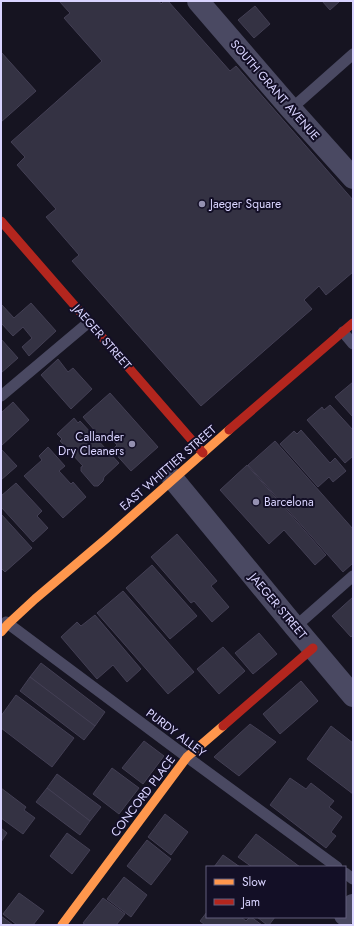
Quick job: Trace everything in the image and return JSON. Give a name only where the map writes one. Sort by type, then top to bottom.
[{"type":"street","name":"SOUTH GRANT AVENUE","points":[[198,1],[353,178]]},
{"type":"street","name":"JAEGER STREET","points":[[1,221],[203,452]]},
{"type":"street","name":"EAST WHITTIER STREET","points":[[3,625],[107,538],[203,452],[353,323]]},
{"type":"street","name":"JAEGER STREET","points":[[173,479],[353,696]]},
{"type":"street","name":"CONCORD PLACE","points":[[62,925],[187,758],[313,648]]},
{"type":"street","points":[[346,914],[353,905]]},
{"type":"lane","points":[[291,109],[353,54]]},
{"type":"lane","points":[[1,396],[89,322]]},
{"type":"lane","points":[[343,332],[353,344]]},
{"type":"lane","points":[[295,627],[353,576]]},
{"type":"lane","name":"PURDY ALLEY","points":[[3,625],[336,866]]},
{"type":"building","name":"Jaeger Square","points":[[59,1],[159,1],[161,4],[164,1],[168,1],[230,71],[236,66],[353,200],[353,272],[326,295],[319,286],[304,300],[312,309],[201,406],[72,261],[79,255],[46,217],[56,209],[17,165],[25,157],[11,142],[102,61],[64,18],[70,13]]},
{"type":"building","points":[[322,1],[340,1],[330,10]]},
{"type":"building","points":[[255,6],[270,24],[254,38],[238,20]]},
{"type":"building","points":[[1,52],[36,91],[1,122]]},
{"type":"building","points":[[31,303],[56,331],[29,356],[22,347],[32,338],[23,327],[13,336],[1,323],[1,304],[14,318]]},
{"type":"building","points":[[1,339],[18,358],[1,373]]},
{"type":"building","points":[[58,359],[68,372],[73,368],[92,389],[71,409],[41,375]]},
{"type":"building","points":[[353,382],[353,417],[335,397]]},
{"type":"building","points":[[110,393],[158,447],[131,471],[112,450],[117,445],[107,434],[102,439],[83,417]]},
{"type":"building","points":[[13,402],[29,420],[1,446],[1,413]]},
{"type":"building","points":[[330,405],[353,430],[353,456],[345,463],[307,420],[322,407],[324,410]]},
{"type":"building","points":[[74,418],[78,423],[80,421],[119,463],[104,477],[103,481],[98,486],[94,486],[81,471],[81,467],[83,466],[60,441],[62,439],[57,434]]},
{"type":"building","points":[[301,430],[330,463],[335,458],[346,471],[333,482],[329,477],[318,487],[280,444],[294,431],[297,434]]},
{"type":"building","points":[[275,441],[353,529],[353,563],[343,572],[248,465]]},
{"type":"building","points":[[48,447],[65,466],[59,471],[71,484],[73,482],[86,497],[63,518],[24,476],[42,460],[39,456]]},
{"type":"building","points":[[1,449],[17,466],[1,480]]},
{"type":"building","points":[[247,465],[326,555],[315,565],[284,530],[269,544],[220,490]]},
{"type":"building","points":[[16,483],[42,511],[37,516],[48,528],[33,542],[1,507],[1,496]]},
{"type":"building","points":[[1,514],[32,548],[5,572],[1,568]]},
{"type":"building","points":[[177,534],[217,581],[211,586],[229,607],[212,622],[194,601],[191,603],[151,557]]},
{"type":"building","points":[[152,565],[197,616],[170,639],[126,588]]},
{"type":"building","points":[[123,591],[194,672],[168,694],[97,613]]},
{"type":"building","points":[[353,597],[353,635],[351,637],[332,616]]},
{"type":"building","points":[[95,615],[141,669],[127,682],[113,665],[97,679],[61,637],[77,622],[81,626]]},
{"type":"building","points":[[259,633],[277,654],[253,674],[235,653]]},
{"type":"building","points":[[223,647],[245,671],[219,694],[197,669]]},
{"type":"building","points":[[41,663],[105,712],[95,726],[30,677]]},
{"type":"building","points":[[30,677],[95,726],[84,740],[20,691]]},
{"type":"building","points":[[301,681],[318,701],[280,734],[263,714]]},
{"type":"building","points":[[16,695],[74,738],[52,767],[1,728],[1,716]]},
{"type":"building","points":[[250,724],[276,742],[239,776],[214,757]]},
{"type":"building","points":[[331,726],[353,743],[353,794],[307,759]]},
{"type":"building","points":[[144,741],[164,756],[143,784],[122,768]]},
{"type":"building","points":[[112,768],[139,788],[119,814],[93,794]]},
{"type":"building","points":[[57,774],[101,807],[90,821],[47,788]]},
{"type":"building","points":[[290,778],[306,789],[311,783],[334,801],[329,807],[342,817],[331,832],[336,836],[326,848],[270,805]]},
{"type":"building","points":[[1,788],[26,807],[24,810],[35,818],[23,834],[1,818]]},
{"type":"building","points":[[47,788],[90,821],[80,835],[36,802]]},
{"type":"building","points":[[165,814],[188,832],[171,855],[148,837]]},
{"type":"building","points":[[1,828],[7,833],[1,842]]},
{"type":"building","points":[[67,833],[90,850],[72,874],[50,856]]},
{"type":"building","points":[[256,834],[299,866],[251,866],[238,857]]},
{"type":"building","points":[[147,840],[171,859],[151,885],[127,866]]},
{"type":"building","points":[[223,855],[239,866],[215,866]]},
{"type":"building","points":[[124,877],[147,895],[131,917],[107,899]]},
{"type":"building","points":[[19,893],[44,911],[33,925],[17,925],[3,914]]},
{"type":"building","points":[[103,898],[125,914],[116,925],[86,925],[83,923]]},
{"type":"building","points":[[206,913],[206,918],[242,918],[246,921],[249,918],[252,918],[262,925],[205,925],[200,921]]},
{"type":"building","points":[[1,916],[13,925],[1,925]]},
{"type":"building","points":[[258,918],[274,918],[269,925]]},
{"type":"traffic: slow","points":[[1,632],[35,599],[107,538],[229,430]]},
{"type":"traffic: slow","points":[[62,925],[187,757],[223,726]]},
{"type":"traffic: jam","points":[[1,221],[203,453]]},
{"type":"traffic: jam","points":[[229,430],[353,323]]},
{"type":"traffic: jam","points":[[223,726],[313,648]]},
{"type":"place","name":"Jaeger Square","points":[[202,204]]},
{"type":"place","name":"Callander Dry Cleaners","points":[[132,444]]},
{"type":"place","name":"Barcelona","points":[[256,502]]}]
